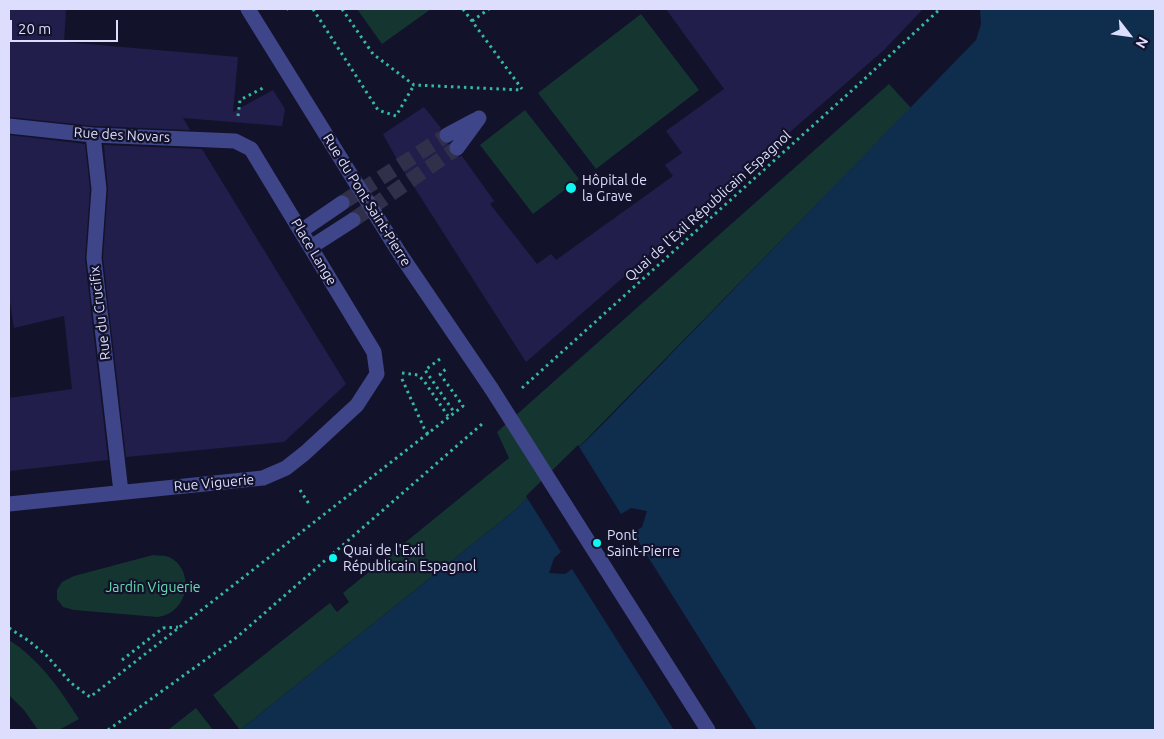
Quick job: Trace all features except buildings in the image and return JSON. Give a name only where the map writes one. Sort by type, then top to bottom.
[{"type":"street","name":"Rue du Pont Saint-Pierre","points":[[248,9],[400,254],[491,388],[708,730]]},
{"type":"street","points":[[447,134],[479,118],[457,148]]},
{"type":"street","name":"Rue des Novars","points":[[9,126],[93,135],[235,141]]},
{"type":"street","name":"Rue du Crucifix","points":[[93,135],[99,189],[94,258],[121,492]]},
{"type":"street","name":"Place Lange","points":[[235,141],[250,149],[311,247],[374,352],[377,374]]},
{"type":"street","points":[[301,231],[342,203]]},
{"type":"street","points":[[311,247],[353,220]]},
{"type":"street","name":"Rue Viguerie","points":[[9,504],[263,478],[286,468],[305,453],[357,405],[377,374]]},
{"type":"path","points":[[314,9],[378,110],[396,116],[414,85]]},
{"type":"path","points":[[342,9],[373,54],[414,85],[522,90],[464,9]]},
{"type":"path","points":[[472,21],[489,9]]},
{"type":"path","name":"Quai de l'Exil Républicain Espagnol","points":[[518,391],[940,9]]},
{"type":"path","points":[[235,141],[240,100],[268,86]]},
{"type":"path","points":[[418,375],[436,362]]},
{"type":"path","points":[[431,366],[425,370],[454,412]]},
{"type":"path","points":[[396,373],[404,380],[424,428],[430,437]]},
{"type":"path","points":[[9,628],[30,641],[46,655],[71,683],[90,697],[463,406],[443,377]]},
{"type":"path","points":[[424,381],[448,416]]},
{"type":"path","points":[[108,730],[237,637],[489,418]]},
{"type":"path","points":[[122,660],[163,628],[178,627]]},
{"type":"green space","points":[[357,9],[431,9],[382,44]]},
{"type":"green space","points":[[641,14],[699,90],[596,169],[538,93]]},
{"type":"green space","points":[[889,84],[911,108],[568,458],[514,511],[240,730],[213,695],[330,603],[337,612],[349,602],[343,593],[509,458],[497,432]]},
{"type":"green space","points":[[525,110],[579,179],[533,214],[480,145]]},
{"type":"green space","name":"Jardin Viguerie","points":[[153,555],[169,557],[182,569],[185,576],[186,585],[182,601],[177,608],[168,614],[158,617],[74,610],[63,607],[57,599],[57,590],[62,582],[74,576]]},
{"type":"green space","points":[[9,640],[39,665],[79,719],[59,730],[38,730],[24,710],[9,695]]},
{"type":"green space","points":[[196,708],[213,730],[168,730]]},
{"type":"water","points":[[980,9],[1155,9],[1155,730],[240,730],[514,511],[603,424],[976,40],[981,24]]},
{"type":"pier","name":"Pont Saint-Pierre","points":[[578,445],[621,514],[631,508],[647,511],[642,527],[633,533],[757,730],[674,730],[572,569],[565,574],[549,573],[554,558],[561,552],[526,496]]},
{"type":"tunnel","points":[[342,203],[447,135]]},
{"type":"tunnel","points":[[353,220],[457,148]]},
{"type":"place","name":"Hôpital de la Grave","points":[[571,188]]},
{"type":"place","name":"Pont Saint-Pierre","points":[[597,543]]},
{"type":"place","name":"Quai de l'Exil Républicain Espagnol","points":[[333,558]]}]
